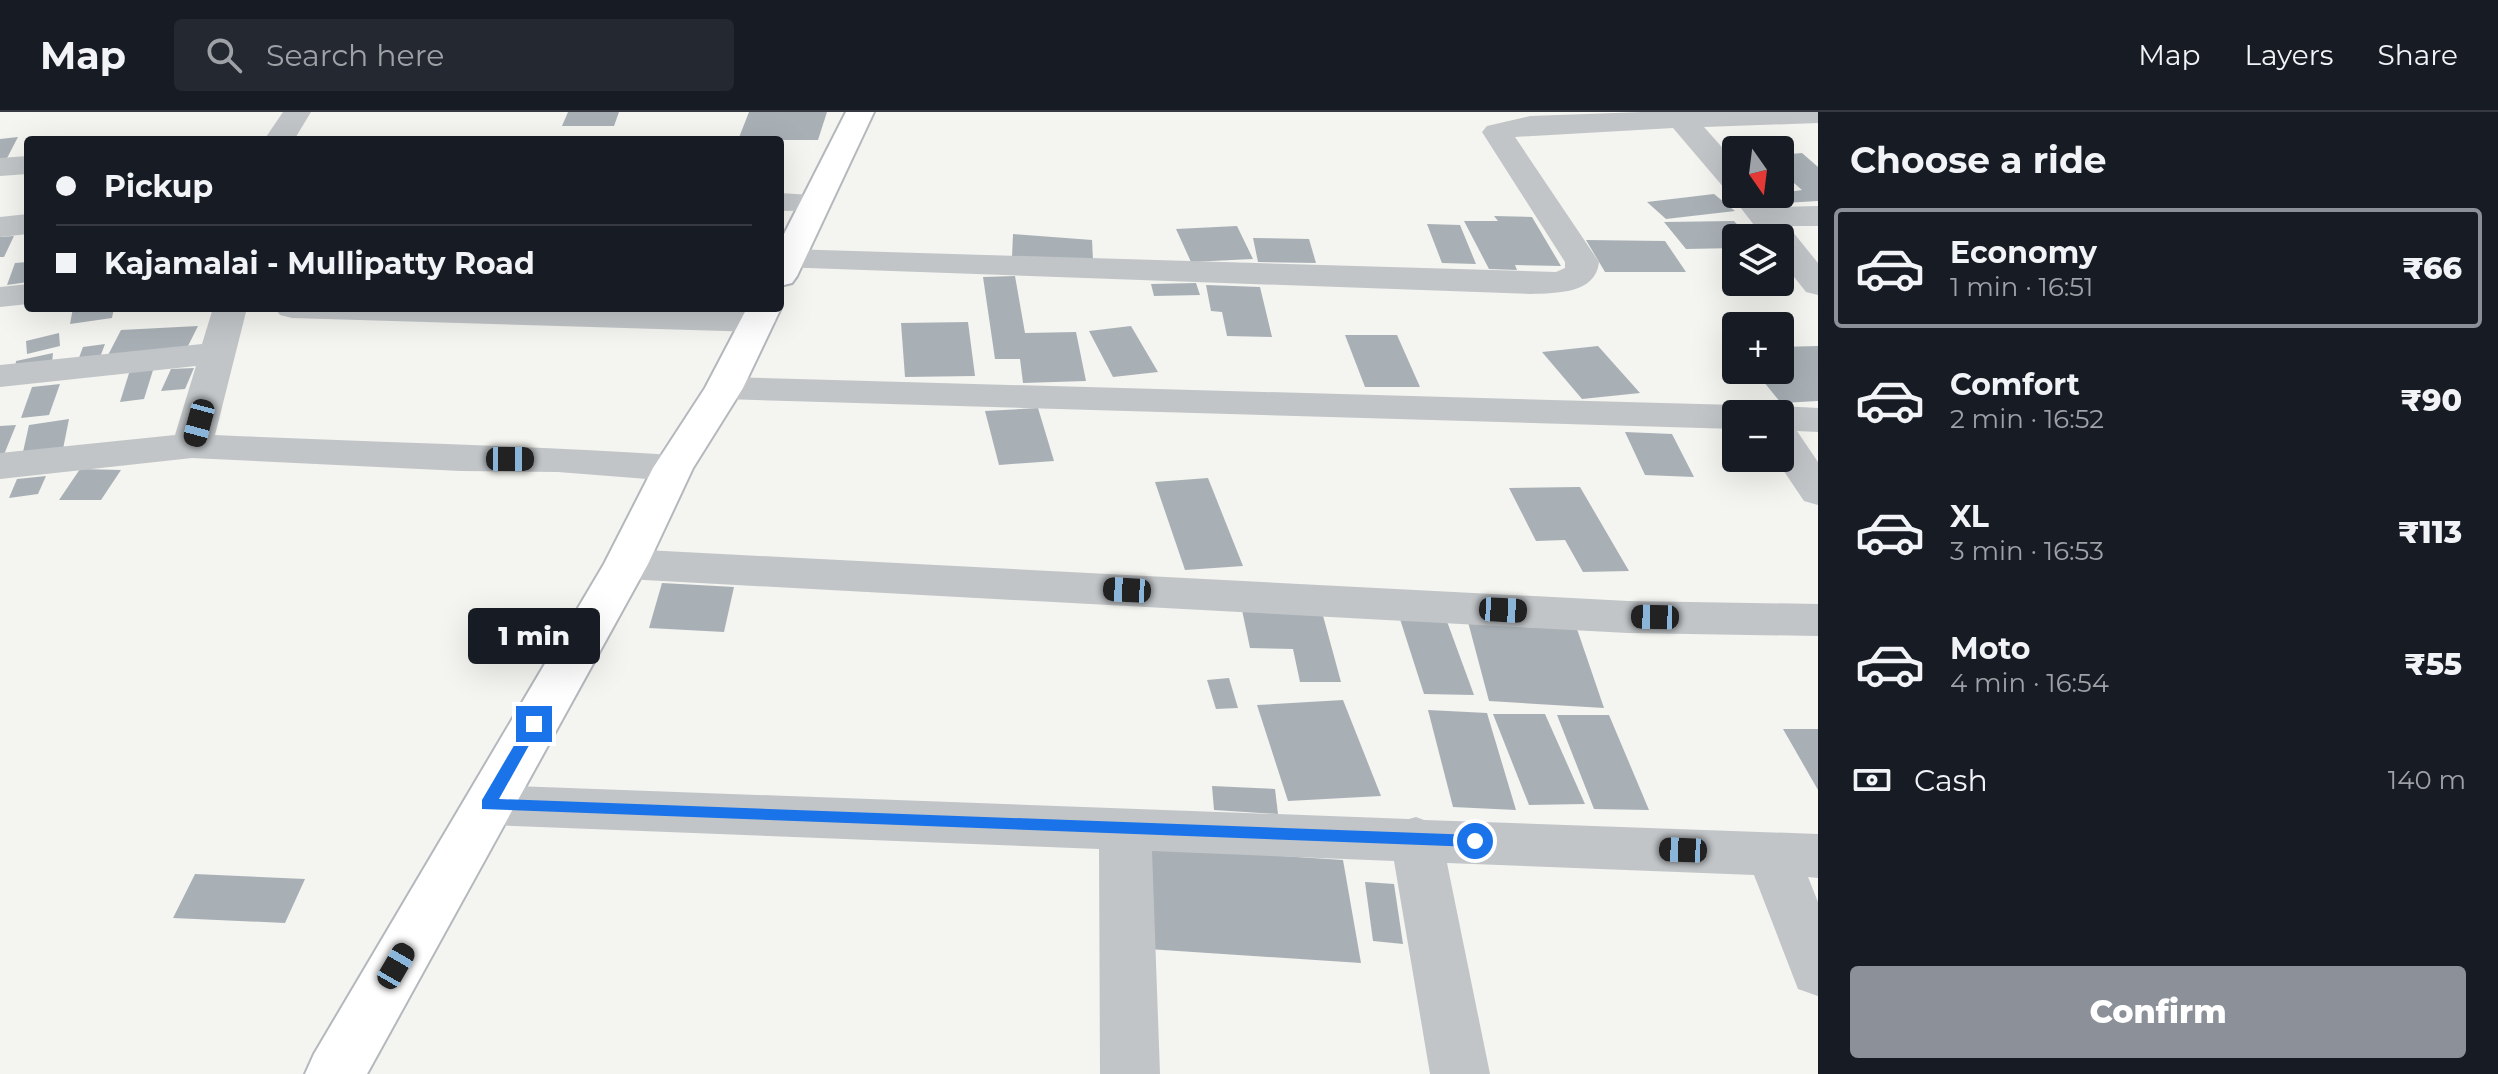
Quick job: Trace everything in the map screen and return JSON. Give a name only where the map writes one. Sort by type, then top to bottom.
[{"type":"main road","points":[[784,267],[860,112]]},
{"type":"main road","points":[[335,1074],[626,564],[673,468],[724,388],[761,314]]},
{"type":"street","points":[[282,136],[297,112]]},
{"type":"street","points":[[784,267],[1531,284],[1563,282],[1581,273],[1582,262],[1497,132],[1530,125],[1678,114],[1818,114]]},
{"type":"street","points":[[1678,114],[1722,166]]},
{"type":"street","points":[[0,167],[24,165]]},
{"type":"street","points":[[784,202],[815,203]]},
{"type":"street","points":[[1757,208],[1818,285]]},
{"type":"street","points":[[1768,208],[1818,216]]},
{"type":"street","points":[[0,227],[24,224]]},
{"type":"street","points":[[0,297],[24,294]]},
{"type":"street","points":[[192,446],[229,312]]},
{"type":"street","points":[[605,312],[761,314]]},
{"type":"street","points":[[0,376],[218,353]]},
{"type":"street","points":[[724,388],[1722,417]]},
{"type":"street","points":[[1794,419],[1818,420]]},
{"type":"street","points":[[0,466],[192,446],[461,459],[558,460],[673,468]]},
{"type":"street","points":[[1794,456],[1818,492]]},
{"type":"street","points":[[626,564],[1628,617],[1818,620]]},
{"type":"street","points":[[488,805],[1416,838],[1795,855],[1818,971]]},
{"type":"street","points":[[1125,828],[1130,1074]]},
{"type":"street","points":[[1416,838],[1460,1074]]},
{"type":"building","points":[[568,112],[619,112],[614,126],[562,126]]},
{"type":"building","points":[[749,112],[827,112],[818,140],[740,136]]},
{"type":"building","points":[[18,137],[5,162],[0,162],[0,139]]},
{"type":"building","points":[[1802,153],[1818,167],[1818,201],[1794,202],[1794,191],[1802,190],[1794,183],[1794,154]]},
{"type":"building","points":[[1714,194],[1722,200],[1722,208],[1735,211],[1666,219],[1647,202]]},
{"type":"building","points":[[1494,216],[1532,217],[1561,266],[1515,265],[1517,270],[1489,269],[1464,221],[1498,221]]},
{"type":"building","points":[[1734,221],[1737,224],[1722,224],[1722,248],[1686,249],[1664,222]]},
{"type":"building","points":[[1427,224],[1460,225],[1476,264],[1442,263]]},
{"type":"building","points":[[1237,226],[1253,259],[1191,262],[1176,229]]},
{"type":"building","points":[[1013,234],[1092,240],[1093,260],[1012,257]]},
{"type":"building","points":[[14,236],[4,257],[0,257],[0,237]]},
{"type":"building","points":[[1253,238],[1309,239],[1316,263],[1258,262]]},
{"type":"building","points":[[1586,240],[1665,241],[1686,272],[1605,272]]},
{"type":"building","points":[[24,262],[24,283],[7,285],[15,263]]},
{"type":"building","points":[[1015,276],[1025,333],[1076,332],[1086,381],[1023,383],[1020,359],[995,359],[983,277]]},
{"type":"building","points":[[1196,283],[1200,295],[1154,296],[1151,284]]},
{"type":"building","points":[[1206,285],[1260,287],[1272,337],[1227,336],[1222,312],[1211,311]]},
{"type":"building","points":[[72,312],[113,312],[112,318],[70,324]]},
{"type":"building","points":[[968,322],[975,376],[905,377],[901,323]]},
{"type":"building","points":[[198,326],[185,352],[107,357],[121,330]]},
{"type":"building","points":[[1131,326],[1158,372],[1113,377],[1089,331]]},
{"type":"building","points":[[59,333],[60,346],[27,354],[26,341]]},
{"type":"building","points":[[1345,335],[1397,335],[1420,387],[1365,387]]},
{"type":"building","points":[[105,344],[99,360],[77,363],[83,347]]},
{"type":"building","points":[[1598,346],[1640,393],[1582,399],[1542,352]]},
{"type":"building","points":[[1818,346],[1818,401],[1779,400],[1765,384],[1794,384],[1794,347]]},
{"type":"building","points":[[53,353],[52,363],[15,371],[16,361]]},
{"type":"building","points":[[154,367],[144,399],[120,402],[130,370]]},
{"type":"building","points":[[194,368],[185,389],[161,391],[171,369]]},
{"type":"building","points":[[60,384],[49,415],[21,418],[32,387]]},
{"type":"building","points":[[1038,408],[1054,461],[999,465],[985,411]]},
{"type":"building","points":[[69,419],[62,454],[21,461],[29,425]]},
{"type":"building","points":[[16,425],[3,457],[0,457],[0,426]]},
{"type":"building","points":[[1625,432],[1672,434],[1694,477],[1645,475]]},
{"type":"building","points":[[80,469],[121,470],[101,500],[59,500]]},
{"type":"building","points":[[46,476],[38,494],[9,498],[17,479]]},
{"type":"building","points":[[1208,478],[1243,566],[1185,570],[1155,482]]},
{"type":"building","points":[[1580,487],[1629,571],[1583,572],[1565,540],[1536,541],[1509,488]]},
{"type":"building","points":[[662,583],[734,587],[724,632],[649,628]]},
{"type":"building","points":[[1242,610],[1322,612],[1341,682],[1300,682],[1293,649],[1250,648]]},
{"type":"building","points":[[1399,616],[1445,616],[1474,695],[1424,694]]},
{"type":"building","points":[[1468,622],[1577,629],[1604,708],[1489,701]]},
{"type":"building","points":[[1229,678],[1238,708],[1216,709],[1207,680]]},
{"type":"building","points":[[1343,700],[1381,796],[1288,801],[1257,705]]},
{"type":"building","points":[[1428,710],[1487,713],[1516,810],[1453,807]]},
{"type":"building","points":[[1493,714],[1545,714],[1585,804],[1529,805]]},
{"type":"building","points":[[1557,715],[1609,715],[1649,810],[1594,809]]},
{"type":"building","points":[[1783,729],[1818,729],[1818,790]]},
{"type":"building","points":[[1212,786],[1275,789],[1278,814],[1214,810]]},
{"type":"building","points":[[1143,847],[1343,860],[1361,963],[1148,949]]},
{"type":"building","points":[[195,874],[305,879],[285,923],[173,918]]},
{"type":"building","points":[[1365,882],[1394,884],[1403,944],[1373,941]]},
{"type":"route","points":[[534,724],[488,805],[1475,841]]}]
